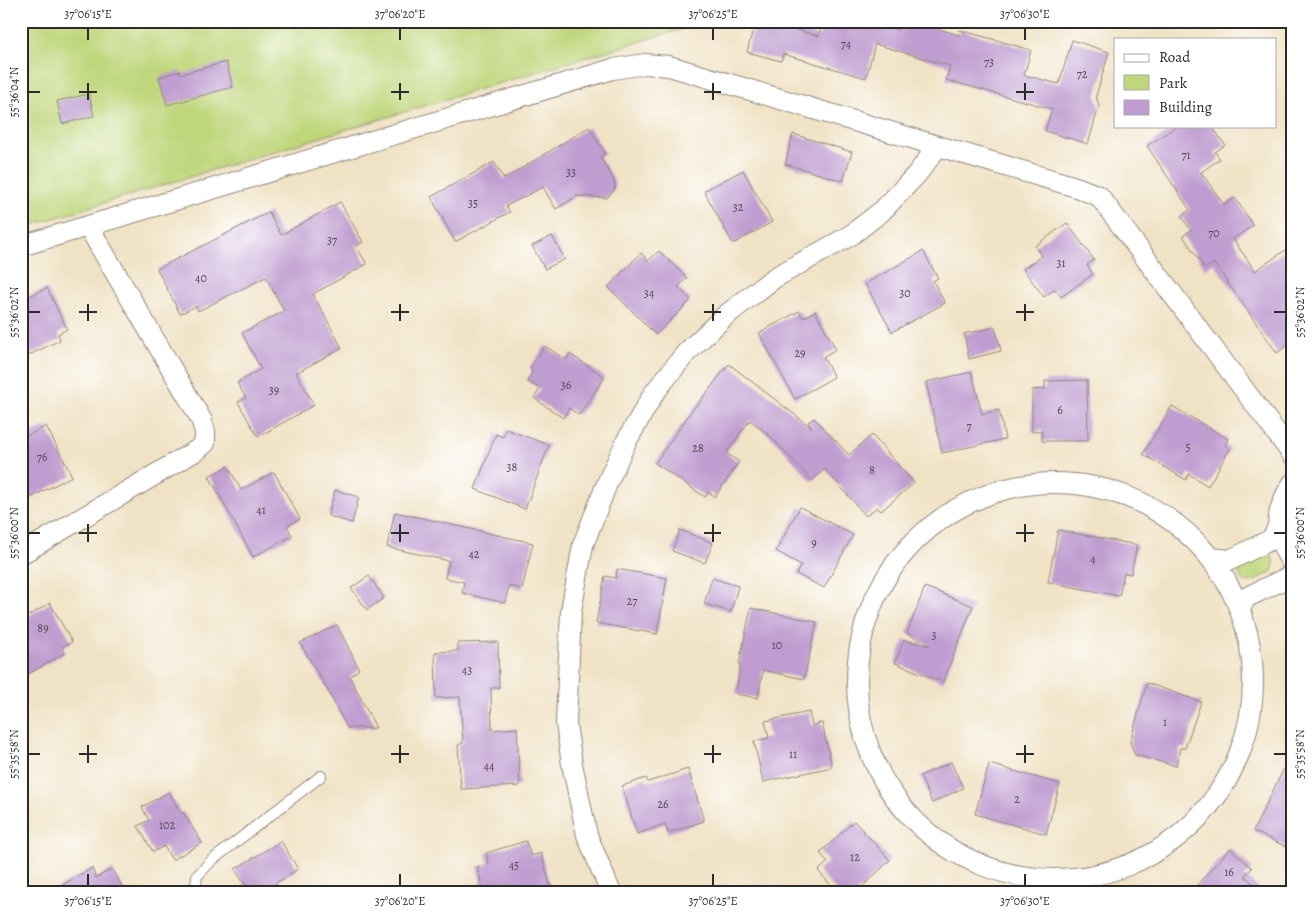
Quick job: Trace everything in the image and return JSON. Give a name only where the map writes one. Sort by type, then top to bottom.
[{"type":"street","points":[[21,246],[613,69],[645,64],[669,66],[1100,196],[1293,455]]},
{"type":"street","points":[[611,893],[587,835],[572,764],[566,724],[571,611],[583,546],[608,481],[626,442],[654,393],[686,353],[725,316],[774,278],[851,235],[882,210],[917,174],[938,146]]},
{"type":"street","points":[[21,554],[197,450],[205,443],[205,432],[201,419],[88,226]]},
{"type":"street","points":[[1042,483],[1076,484],[1110,490],[1143,503],[1172,521],[1198,544],[1210,558],[1220,570],[1237,601],[1248,633],[1254,672],[1252,710],[1242,748],[1226,783],[1202,814],[1174,840],[1141,860],[1104,873],[1066,879],[1027,878],[989,868],[954,852],[923,830],[897,801],[876,768],[863,732],[856,694],[857,659],[864,625],[876,593],[894,563],[918,538],[944,516],[975,499],[1008,488],[1042,483]]},
{"type":"street","points":[[1293,483],[1285,495],[1279,510],[1278,526],[1280,540],[1293,564]]},
{"type":"street","points":[[1210,558],[1230,560],[1270,540],[1278,526]]},
{"type":"street","points":[[1240,609],[1247,597],[1293,575]]},
{"type":"lane","points":[[195,893],[196,876],[211,860],[321,776]]},
{"type":"green space","points":[[21,21],[710,21],[21,228]]},
{"type":"green space","points":[[1266,553],[1272,556],[1274,563],[1272,571],[1259,579],[1246,583],[1240,577],[1240,568],[1249,560]]},
{"type":"building","points":[[755,21],[763,21],[819,36],[823,21],[866,21],[897,30],[900,21],[913,21],[959,35],[960,30],[1031,50],[1024,75],[1059,84],[1072,40],[1109,52],[1096,96],[1099,106],[1088,144],[1045,131],[1052,109],[946,80],[950,66],[875,44],[866,78],[783,54],[781,61],[747,52]]},
{"type":"building","points":[[226,62],[233,87],[167,105],[159,77],[180,71],[181,74]]},
{"type":"building","points":[[89,94],[94,116],[62,124],[57,101]]},
{"type":"building","points":[[589,127],[605,153],[600,157],[614,180],[615,189],[607,198],[577,196],[556,209],[543,187],[506,206],[510,212],[455,242],[431,197],[494,162],[504,179]]},
{"type":"building","points":[[1174,128],[1213,128],[1225,145],[1215,152],[1220,159],[1201,172],[1224,205],[1235,198],[1253,225],[1233,239],[1255,271],[1293,245],[1293,341],[1277,353],[1214,263],[1205,269],[1183,236],[1191,230],[1181,216],[1190,210],[1147,146]]},
{"type":"building","points":[[793,134],[852,152],[843,181],[785,164]]},
{"type":"building","points":[[743,170],[772,222],[733,244],[704,191]]},
{"type":"building","points":[[340,202],[363,242],[356,246],[367,264],[313,294],[342,348],[296,373],[314,405],[258,437],[238,402],[246,398],[237,383],[261,369],[242,333],[284,311],[266,277],[198,311],[196,306],[180,314],[157,269],[269,212],[281,235]]},
{"type":"building","points":[[1067,223],[1094,260],[1087,265],[1093,274],[1061,297],[1055,289],[1044,297],[1023,269],[1041,256],[1035,246]]},
{"type":"building","points":[[552,236],[565,259],[545,269],[532,246]]},
{"type":"building","points":[[659,251],[687,278],[678,287],[691,300],[656,335],[608,287],[641,253],[648,261]]},
{"type":"building","points":[[923,251],[938,278],[933,281],[945,303],[892,332],[865,284]]},
{"type":"building","points":[[47,288],[67,329],[58,334],[60,340],[21,359],[21,300]]},
{"type":"building","points":[[799,311],[803,318],[815,311],[836,349],[823,357],[834,377],[795,399],[759,333]]},
{"type":"building","points":[[995,327],[1001,351],[969,359],[964,334]]},
{"type":"building","points":[[545,346],[566,360],[570,354],[605,377],[579,415],[569,408],[563,418],[534,398],[540,389],[527,381],[532,372],[530,367]]},
{"type":"building","points":[[729,364],[812,428],[808,422],[814,418],[849,455],[872,435],[914,483],[881,511],[877,507],[866,516],[825,469],[812,481],[772,438],[750,420],[726,453],[739,462],[715,497],[709,492],[705,497],[655,463],[695,406]]},
{"type":"building","points":[[972,372],[982,414],[999,410],[1005,439],[942,453],[926,382]]},
{"type":"building","points":[[1087,380],[1088,441],[1042,441],[1042,430],[1032,432],[1032,390],[1045,389],[1045,381]]},
{"type":"building","points":[[1172,406],[1228,439],[1225,445],[1230,449],[1208,486],[1189,474],[1186,480],[1143,454]]},
{"type":"building","points":[[46,426],[72,476],[30,498],[21,481],[21,439]]},
{"type":"building","points":[[506,429],[549,445],[525,509],[475,489],[496,434],[503,437]]},
{"type":"building","points":[[228,466],[241,490],[274,472],[300,519],[287,526],[292,536],[253,557],[209,476]]},
{"type":"building","points":[[335,490],[359,497],[352,523],[328,516]]},
{"type":"building","points":[[800,507],[853,535],[824,588],[796,574],[801,565],[776,551]]},
{"type":"building","points":[[395,512],[533,543],[522,589],[509,586],[505,603],[462,593],[464,582],[445,578],[449,561],[387,547]]},
{"type":"building","points":[[680,530],[713,543],[705,563],[672,551]]},
{"type":"building","points":[[1058,530],[1137,545],[1131,574],[1124,573],[1119,596],[1048,582]]},
{"type":"building","points":[[617,569],[667,578],[657,634],[596,623],[605,576],[616,578]]},
{"type":"building","points":[[369,576],[384,598],[367,610],[351,588]]},
{"type":"building","points":[[712,578],[738,586],[731,612],[704,604]]},
{"type":"building","points":[[925,587],[973,606],[943,682],[895,663],[904,640],[930,646],[907,633]]},
{"type":"building","points":[[50,603],[72,642],[62,647],[65,653],[21,678],[21,620]]},
{"type":"building","points":[[751,608],[817,622],[804,679],[763,670],[758,698],[736,694],[739,664]]},
{"type":"building","points":[[337,625],[359,669],[350,677],[376,728],[347,728],[300,643]]},
{"type":"building","points":[[498,642],[499,688],[491,688],[492,730],[517,728],[520,786],[461,789],[458,745],[463,743],[460,697],[436,698],[435,652],[458,651],[457,643]]},
{"type":"building","points":[[1147,683],[1201,702],[1185,748],[1180,748],[1176,766],[1135,755],[1130,742]]},
{"type":"building","points":[[809,712],[812,725],[822,723],[832,767],[763,782],[754,741],[769,738],[765,721]]},
{"type":"building","points":[[1293,750],[1293,850],[1253,831]]},
{"type":"building","points":[[951,762],[963,788],[932,803],[920,776]]},
{"type":"building","points":[[989,764],[1060,784],[1046,834],[975,814]]},
{"type":"building","points":[[688,769],[704,821],[668,833],[665,824],[637,834],[622,786],[646,778],[648,782]]},
{"type":"building","points":[[169,792],[202,843],[172,860],[164,846],[153,852],[138,826],[149,820],[142,807]]},
{"type":"building","points":[[854,821],[890,860],[856,893],[838,893],[818,871],[828,862],[820,853]]},
{"type":"building","points":[[281,841],[298,869],[260,893],[250,893],[235,869]]},
{"type":"building","points":[[526,841],[531,856],[541,853],[551,888],[533,893],[484,893],[477,867],[489,864],[486,853]]},
{"type":"building","points":[[1230,848],[1252,868],[1245,876],[1263,893],[1190,893]]},
{"type":"building","points":[[92,868],[96,878],[112,869],[126,893],[48,893]]}]
